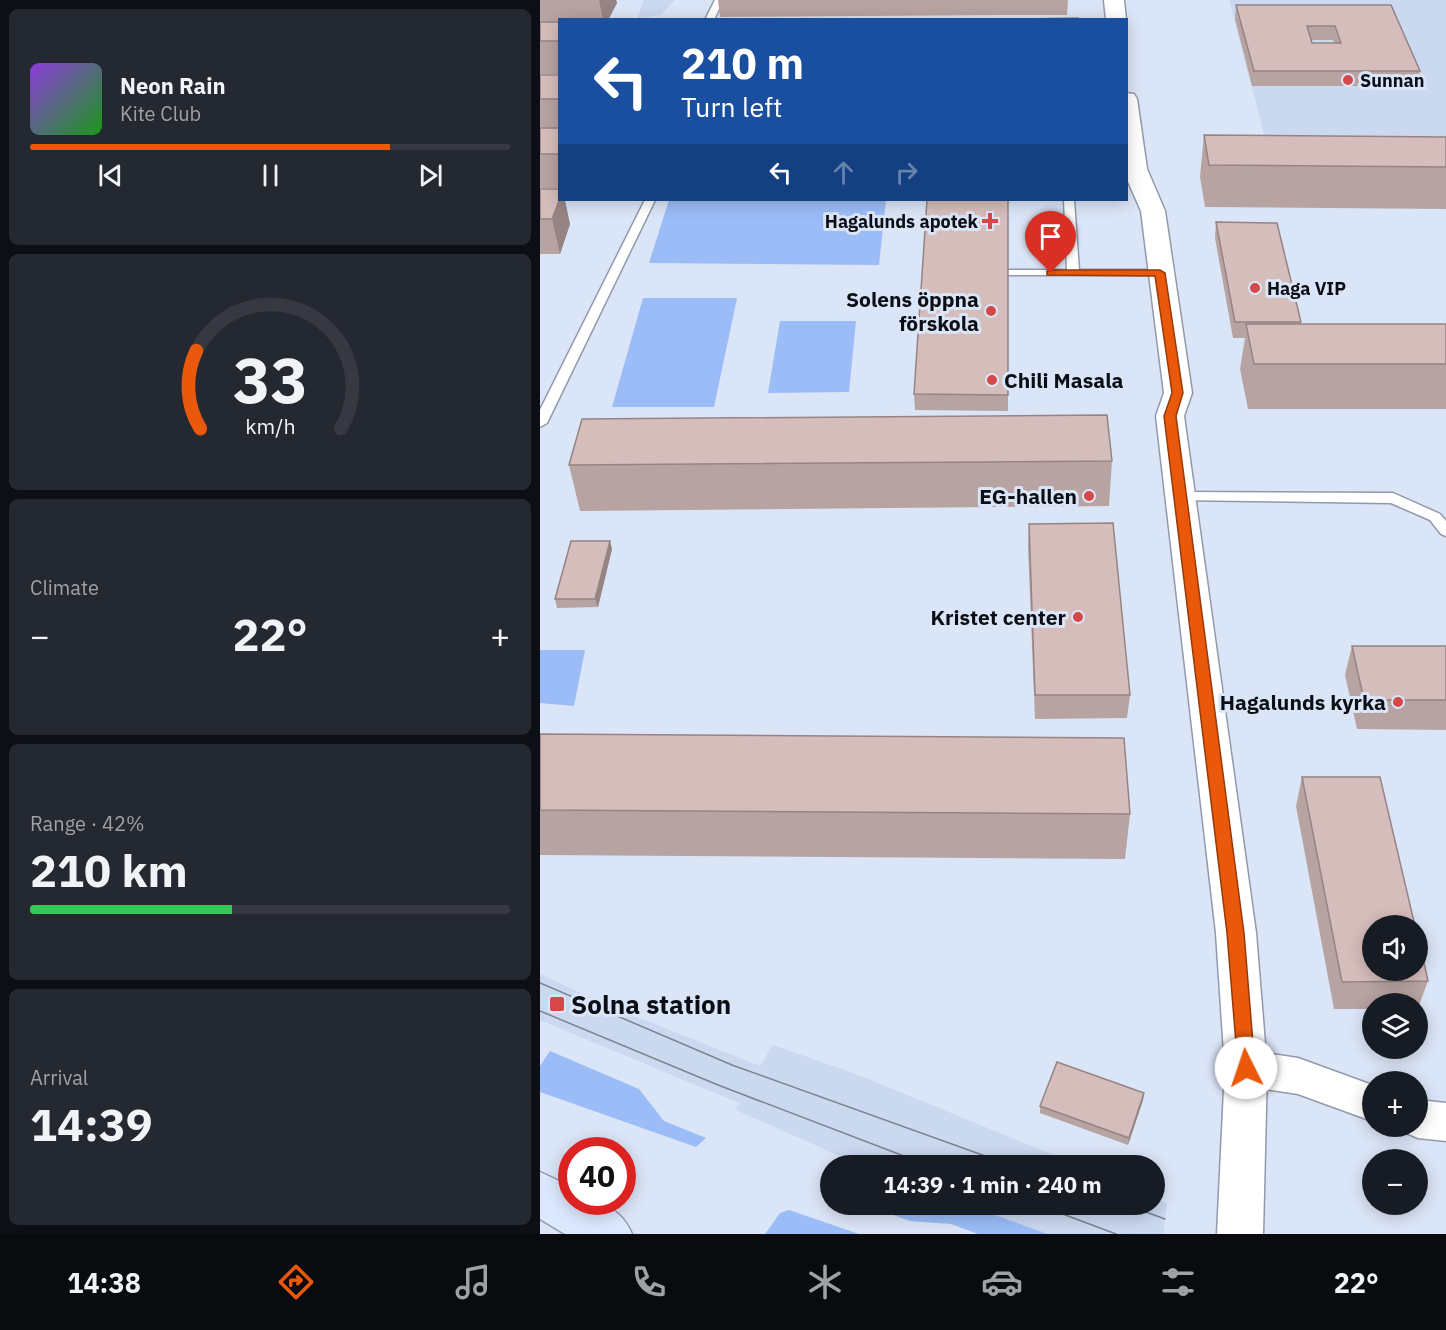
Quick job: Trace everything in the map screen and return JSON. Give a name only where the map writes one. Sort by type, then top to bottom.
[{"type":"main road","points":[[540,1194],[609,1234]]},
{"type":"street","points":[[1114,0],[1116,18]]},
{"type":"street","points":[[1128,115],[1135,169],[1153,211],[1178,393],[1170,416],[1236,933],[1246,1068],[1240,1234]]},
{"type":"street","points":[[1246,1068],[1298,1076],[1362,1098]]},
{"type":"street","points":[[1428,1120],[1446,1122]]},
{"type":"lane","points":[[710,18],[719,0]]},
{"type":"lane","points":[[540,423],[650,201]]},
{"type":"lane","points":[[1069,201],[1073,273]]},
{"type":"lane","points":[[1008,273],[1160,273]]},
{"type":"lane","points":[[1181,497],[1393,498],[1435,517],[1446,531]]},
{"type":"shaded area","points":[[644,0],[675,0],[661,15],[637,18]]},
{"type":"shaded area","name":"Sunnan","points":[[1229,0],[1446,0],[1446,160],[1271,161]]},
{"type":"shaded area","points":[[669,201],[886,201],[879,265],[649,263]]},
{"type":"shaded area","points":[[643,298],[737,298],[714,407],[612,407]]},
{"type":"shaded area","points":[[780,321],[856,321],[849,392],[768,393]]},
{"type":"shaded area","points":[[540,650],[585,650],[574,706],[540,703]]},
{"type":"shaded area","points":[[540,974],[605,1004],[760,1066],[773,1045],[856,1074],[1054,1155],[837,1155],[736,1110],[739,1103],[540,1020]]},
{"type":"shaded area","points":[[550,1051],[639,1089],[664,1121],[706,1138],[696,1147],[540,1092],[540,1066]]},
{"type":"shaded area","points":[[1165,1202],[1167,1203],[1163,1234],[1048,1234],[995,1215],[1165,1215]]},
{"type":"shaded area","points":[[789,1210],[859,1234],[765,1234],[780,1213]]},
{"type":"shaded area","points":[[894,1215],[995,1215],[1048,1234],[978,1234],[951,1224],[910,1221]]},
{"type":"building","points":[[1236,5],[1391,5],[1420,71],[1254,71]],"holes":[[[1307,26],[1335,26],[1341,43],[1312,43]]]},
{"type":"building","points":[[540,22],[558,22],[558,41],[540,41]]},
{"type":"building","points":[[540,75],[558,75],[558,99],[540,99]]},
{"type":"building","points":[[540,128],[558,128],[558,154],[540,154]]},
{"type":"building","points":[[1204,135],[1446,137],[1446,167],[1209,165]]},
{"type":"building","points":[[540,189],[558,189],[559,201],[552,219],[540,219]]},
{"type":"building","points":[[927,201],[1008,201],[1008,395],[914,394]]},
{"type":"building","name":"Haga VIP","points":[[1216,222],[1277,223],[1301,322],[1235,322]]},
{"type":"building","points":[[1246,324],[1446,324],[1446,364],[1254,364]]},
{"type":"building","points":[[1107,415],[1112,461],[569,465],[582,419]]},
{"type":"building","points":[[1113,523],[1130,695],[1035,695],[1029,524]]},
{"type":"building","points":[[571,541],[610,541],[595,599],[555,599]]},
{"type":"building","points":[[1352,646],[1446,646],[1446,700],[1364,700]]},
{"type":"building","points":[[540,734],[1124,738],[1130,814],[540,810]]},
{"type":"building","points":[[1302,777],[1380,777],[1412,915],[1362,915],[1362,981],[1428,981],[1342,982]]},
{"type":"building","points":[[1057,1062],[1144,1093],[1129,1138],[1040,1106]]},
{"type":"tram line","points":[[540,983],[732,1065],[982,1155]]},
{"type":"tram line","points":[[540,1011],[718,1085],[901,1155]]},
{"type":"tram line","points":[[1065,1215],[1116,1234]]},
{"type":"tram line","points":[[1154,1215],[1165,1219]]},
{"type":"place","name":"Sunnan","points":[[1348,80]]},
{"type":"place","name":"Hagalunds apotek","points":[[990,221]]},
{"type":"place","name":"Haga VIP","points":[[1255,288]]},
{"type":"place","name":"Solens öppna förskola","points":[[991,311]]},
{"type":"place","name":"Chili Masala","points":[[992,380]]},
{"type":"place","name":"EG-hallen","points":[[1089,496]]},
{"type":"place","name":"Kristet center","points":[[1078,617]]},
{"type":"place","name":"Hagalunds kyrka","points":[[1398,702]]},
{"type":"place","name":"Solna station","points":[[557,1004]]},
{"type":"route","points":[[1051,273],[1160,273],[1178,393],[1170,416],[1236,933],[1246,1068]]}]
